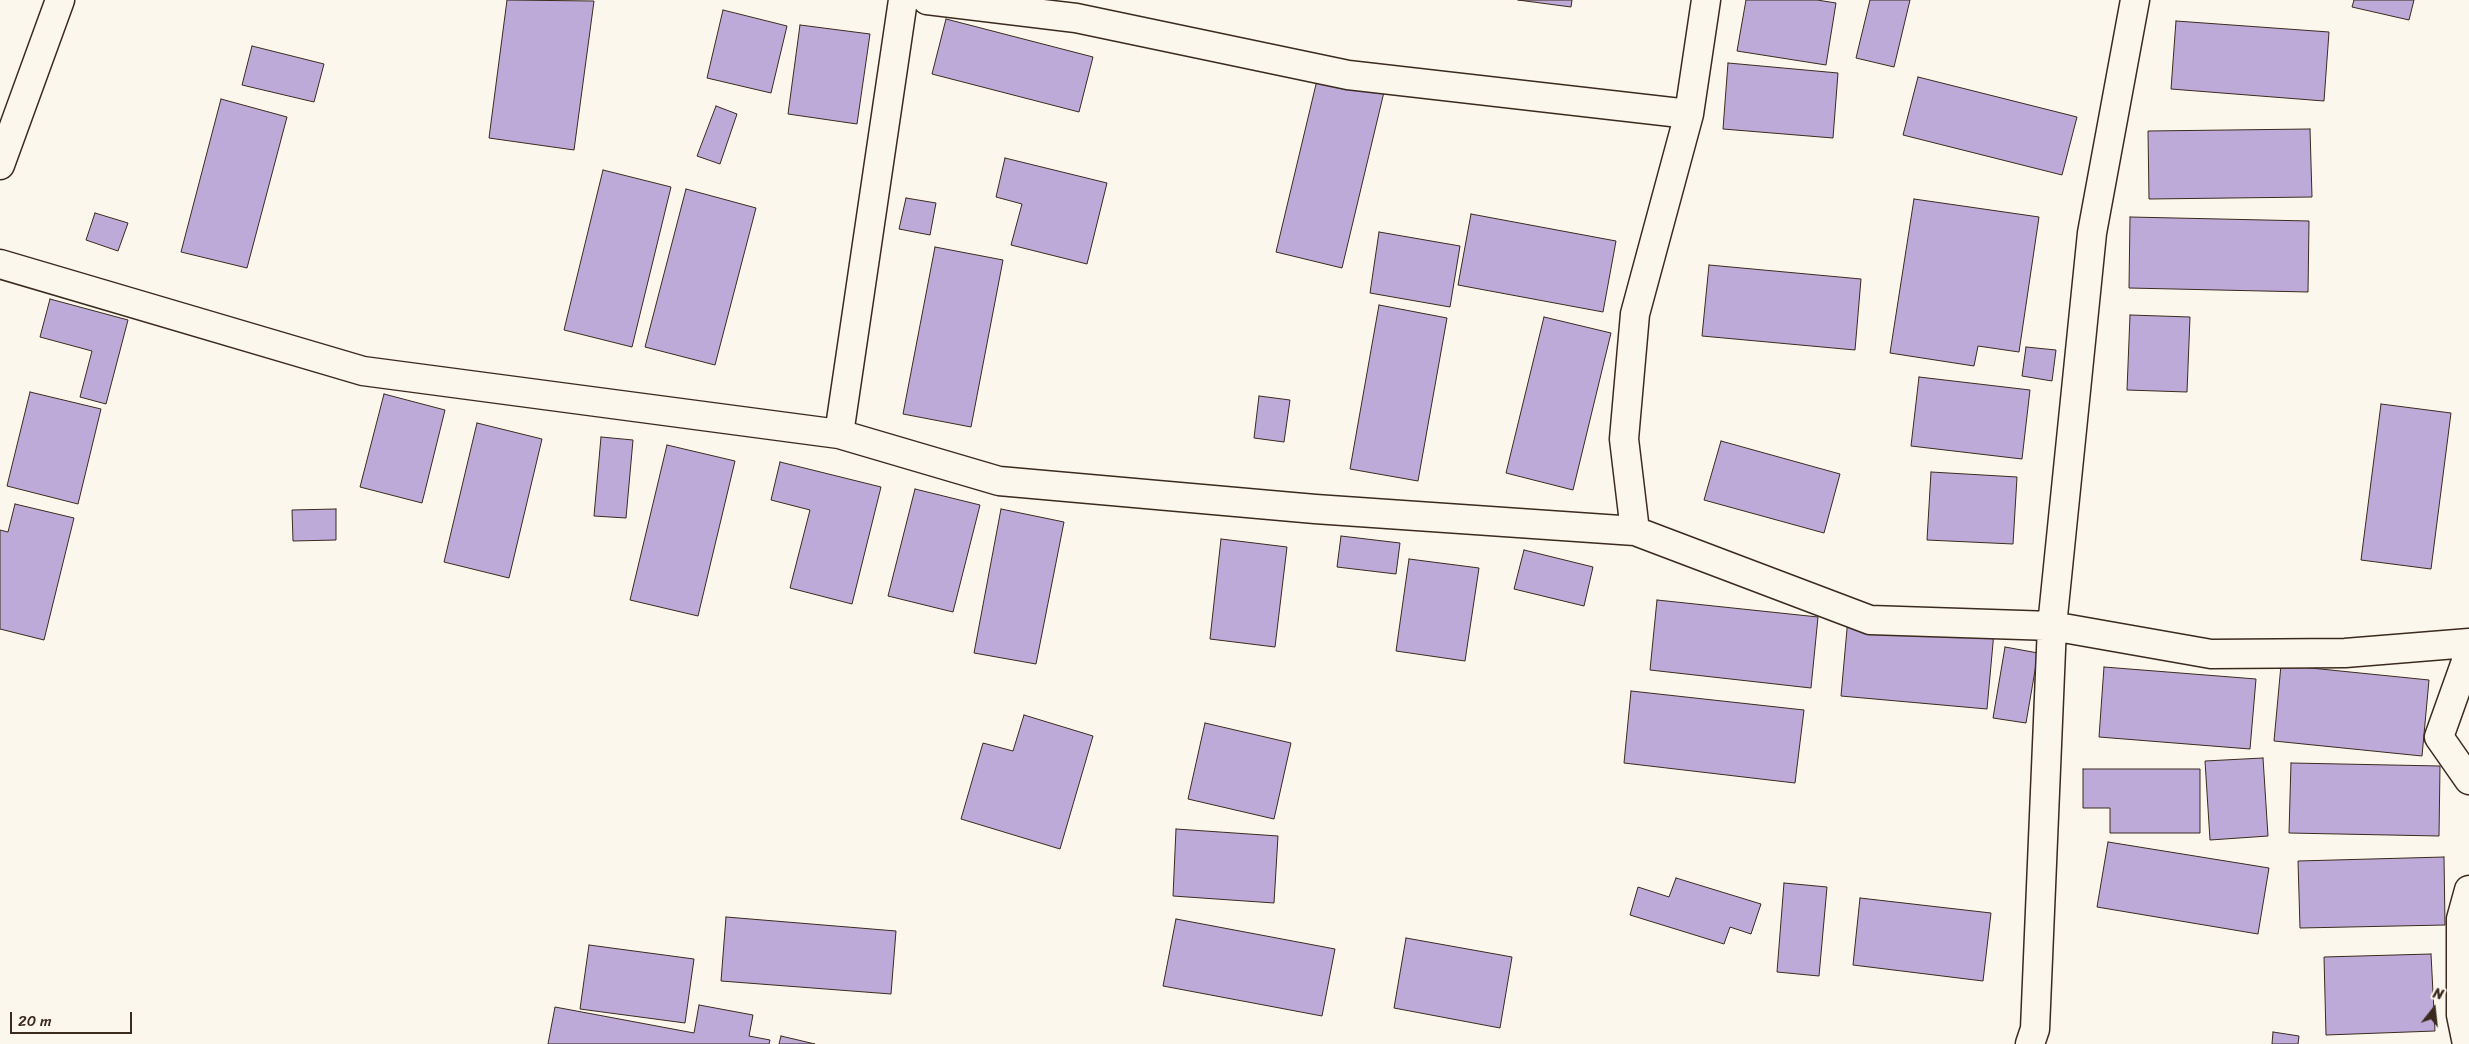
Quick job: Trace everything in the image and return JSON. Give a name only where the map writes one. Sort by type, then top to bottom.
[{"type":"street","points":[[0,165],[60,0]]},
{"type":"street","points":[[839,434],[903,0]]},
{"type":"street","points":[[927,0],[1076,18],[1348,75],[1689,114]]},
{"type":"street","points":[[1635,531],[1624,439],[1635,314],[1689,114],[1706,0]]},
{"type":"street","points":[[2030,1044],[2034,1029],[2052,626],[2092,233],[2135,0]]},
{"type":"street","points":[[0,264],[362,371],[839,434],[999,481],[1316,509],[1635,531],[1870,620],[2052,626],[2212,654],[2345,653],[2469,643]]},
{"type":"street","points":[[2469,653],[2439,737],[2469,780]]},
{"type":"street","points":[[2467,1044],[2461,1015],[2461,919],[2469,890]]},
{"type":"building","points":[[507,0],[594,1],[574,150],[489,138]]},
{"type":"building","points":[[1518,0],[1572,0],[1571,7]]},
{"type":"building","points":[[1746,0],[1817,0],[1836,3],[1826,65],[1737,51]]},
{"type":"building","points":[[1870,0],[1910,0],[1894,67],[1856,58]]},
{"type":"building","points":[[2354,0],[2414,0],[2409,20],[2352,7]]},
{"type":"building","points":[[723,10],[787,26],[771,93],[707,78]]},
{"type":"building","points":[[946,19],[1093,57],[1079,112],[932,74]]},
{"type":"building","points":[[2176,21],[2329,32],[2324,101],[2171,89]]},
{"type":"building","points":[[800,25],[870,34],[857,124],[788,114]]},
{"type":"building","points":[[252,46],[324,64],[314,102],[242,85]]},
{"type":"building","points":[[1728,63],[1838,73],[1833,138],[1723,129]]},
{"type":"building","points":[[1318,76],[1384,92],[1342,268],[1276,252]]},
{"type":"building","points":[[1918,77],[2077,117],[2062,175],[1903,135]]},
{"type":"building","points":[[221,99],[287,117],[247,268],[181,252]]},
{"type":"building","points":[[716,106],[737,114],[720,164],[697,156]]},
{"type":"building","points":[[2310,129],[2312,197],[2149,199],[2148,131]]},
{"type":"building","points":[[1005,158],[1107,183],[1087,264],[1011,245],[1022,204],[996,197]]},
{"type":"building","points":[[603,170],[671,187],[632,347],[564,330]]},
{"type":"building","points":[[686,189],[756,208],[715,365],[645,347]]},
{"type":"building","points":[[906,198],[936,203],[930,235],[899,229]]},
{"type":"building","points":[[1914,199],[2039,217],[2019,352],[1978,346],[1974,366],[1890,353]]},
{"type":"building","points":[[95,213],[128,223],[118,251],[86,240]]},
{"type":"building","points":[[1471,214],[1616,241],[1603,312],[1458,285]]},
{"type":"building","points":[[2130,217],[2309,221],[2308,292],[2129,288]]},
{"type":"building","points":[[1379,232],[1460,246],[1450,307],[1370,293]]},
{"type":"building","points":[[935,247],[1003,260],[971,427],[903,414]]},
{"type":"building","points":[[1709,265],[1861,279],[1855,350],[1702,336]]},
{"type":"building","points":[[50,299],[128,320],[106,404],[80,397],[92,351],[40,337]]},
{"type":"building","points":[[1379,305],[1447,318],[1418,481],[1350,469]]},
{"type":"building","points":[[2130,315],[2190,317],[2187,392],[2127,390]]},
{"type":"building","points":[[1544,317],[1611,333],[1573,490],[1506,473]]},
{"type":"building","points":[[2026,347],[2056,350],[2052,381],[2022,376]]},
{"type":"building","points":[[1919,377],[2030,390],[2022,459],[1911,446]]},
{"type":"building","points":[[30,392],[101,409],[78,504],[7,486]]},
{"type":"building","points":[[384,394],[445,410],[422,503],[360,487]]},
{"type":"building","points":[[1259,396],[1290,400],[1284,442],[1254,438]]},
{"type":"building","points":[[2381,404],[2451,413],[2431,569],[2361,560]]},
{"type":"building","points":[[477,423],[542,439],[509,578],[444,562]]},
{"type":"building","points":[[601,437],[633,440],[626,518],[594,516]]},
{"type":"building","points":[[1721,441],[1840,474],[1824,533],[1704,500]]},
{"type":"building","points":[[667,445],[735,461],[698,616],[630,600]]},
{"type":"building","points":[[780,462],[881,487],[852,604],[790,588],[810,510],[771,500]]},
{"type":"building","points":[[1931,472],[2017,477],[2013,544],[1927,540]]},
{"type":"building","points":[[915,489],[980,505],[953,612],[888,596]]},
{"type":"building","points":[[15,504],[74,518],[44,640],[0,629],[0,530],[8,532]]},
{"type":"building","points":[[336,509],[336,540],[293,541],[292,510]]},
{"type":"building","points":[[1001,509],[1064,522],[1036,664],[974,653]]},
{"type":"building","points":[[1341,536],[1400,543],[1396,574],[1337,567]]},
{"type":"building","points":[[1221,539],[1287,547],[1275,647],[1210,639]]},
{"type":"building","points":[[1524,550],[1593,567],[1584,606],[1514,589]]},
{"type":"building","points":[[1409,559],[1479,568],[1465,661],[1396,651]]},
{"type":"building","points":[[1657,600],[1818,617],[1811,688],[1650,670]]},
{"type":"building","points":[[1848,618],[1994,632],[1987,709],[1841,696]]},
{"type":"building","points":[[2005,647],[2038,653],[2026,723],[1993,718]]},
{"type":"building","points":[[2281,665],[2429,680],[2422,756],[2274,741]]},
{"type":"building","points":[[2104,667],[2256,679],[2250,749],[2099,737]]},
{"type":"building","points":[[1631,691],[1804,710],[1795,783],[1624,763]]},
{"type":"building","points":[[1024,715],[1093,736],[1060,849],[961,819],[983,743],[1013,751]]},
{"type":"building","points":[[1205,723],[1291,743],[1274,819],[1188,799]]},
{"type":"building","points":[[2263,758],[2268,836],[2210,840],[2205,761]]},
{"type":"building","points":[[2291,763],[2440,766],[2439,836],[2289,833]]},
{"type":"building","points":[[2083,769],[2200,769],[2200,833],[2110,833],[2110,808],[2083,808]]},
{"type":"building","points":[[1176,829],[1278,836],[1274,903],[1173,896]]},
{"type":"building","points":[[2108,842],[2269,868],[2258,934],[2097,907]]},
{"type":"building","points":[[2444,857],[2445,925],[2300,928],[2298,861]]},
{"type":"building","points":[[1676,878],[1761,904],[1751,934],[1730,927],[1724,944],[1630,915],[1638,887],[1669,897]]},
{"type":"building","points":[[1784,883],[1827,887],[1819,976],[1777,972]]},
{"type":"building","points":[[1860,898],[1991,913],[1983,981],[1853,965]]},
{"type":"building","points":[[726,917],[896,931],[891,994],[721,981]]},
{"type":"building","points":[[1176,919],[1335,949],[1322,1016],[1163,986]]},
{"type":"building","points":[[1406,938],[1512,957],[1500,1028],[1394,1008]]},
{"type":"building","points":[[589,945],[694,959],[685,1023],[580,1009]]},
{"type":"building","points":[[2431,954],[2435,1031],[2326,1035],[2324,957]]},
{"type":"building","points":[[699,1005],[753,1015],[749,1036],[770,1040],[769,1044],[548,1044],[555,1007],[694,1033]]},
{"type":"building","points":[[2273,1032],[2299,1036],[2298,1044],[2272,1044]]},
{"type":"building","points":[[781,1036],[815,1044],[779,1044]]}]
